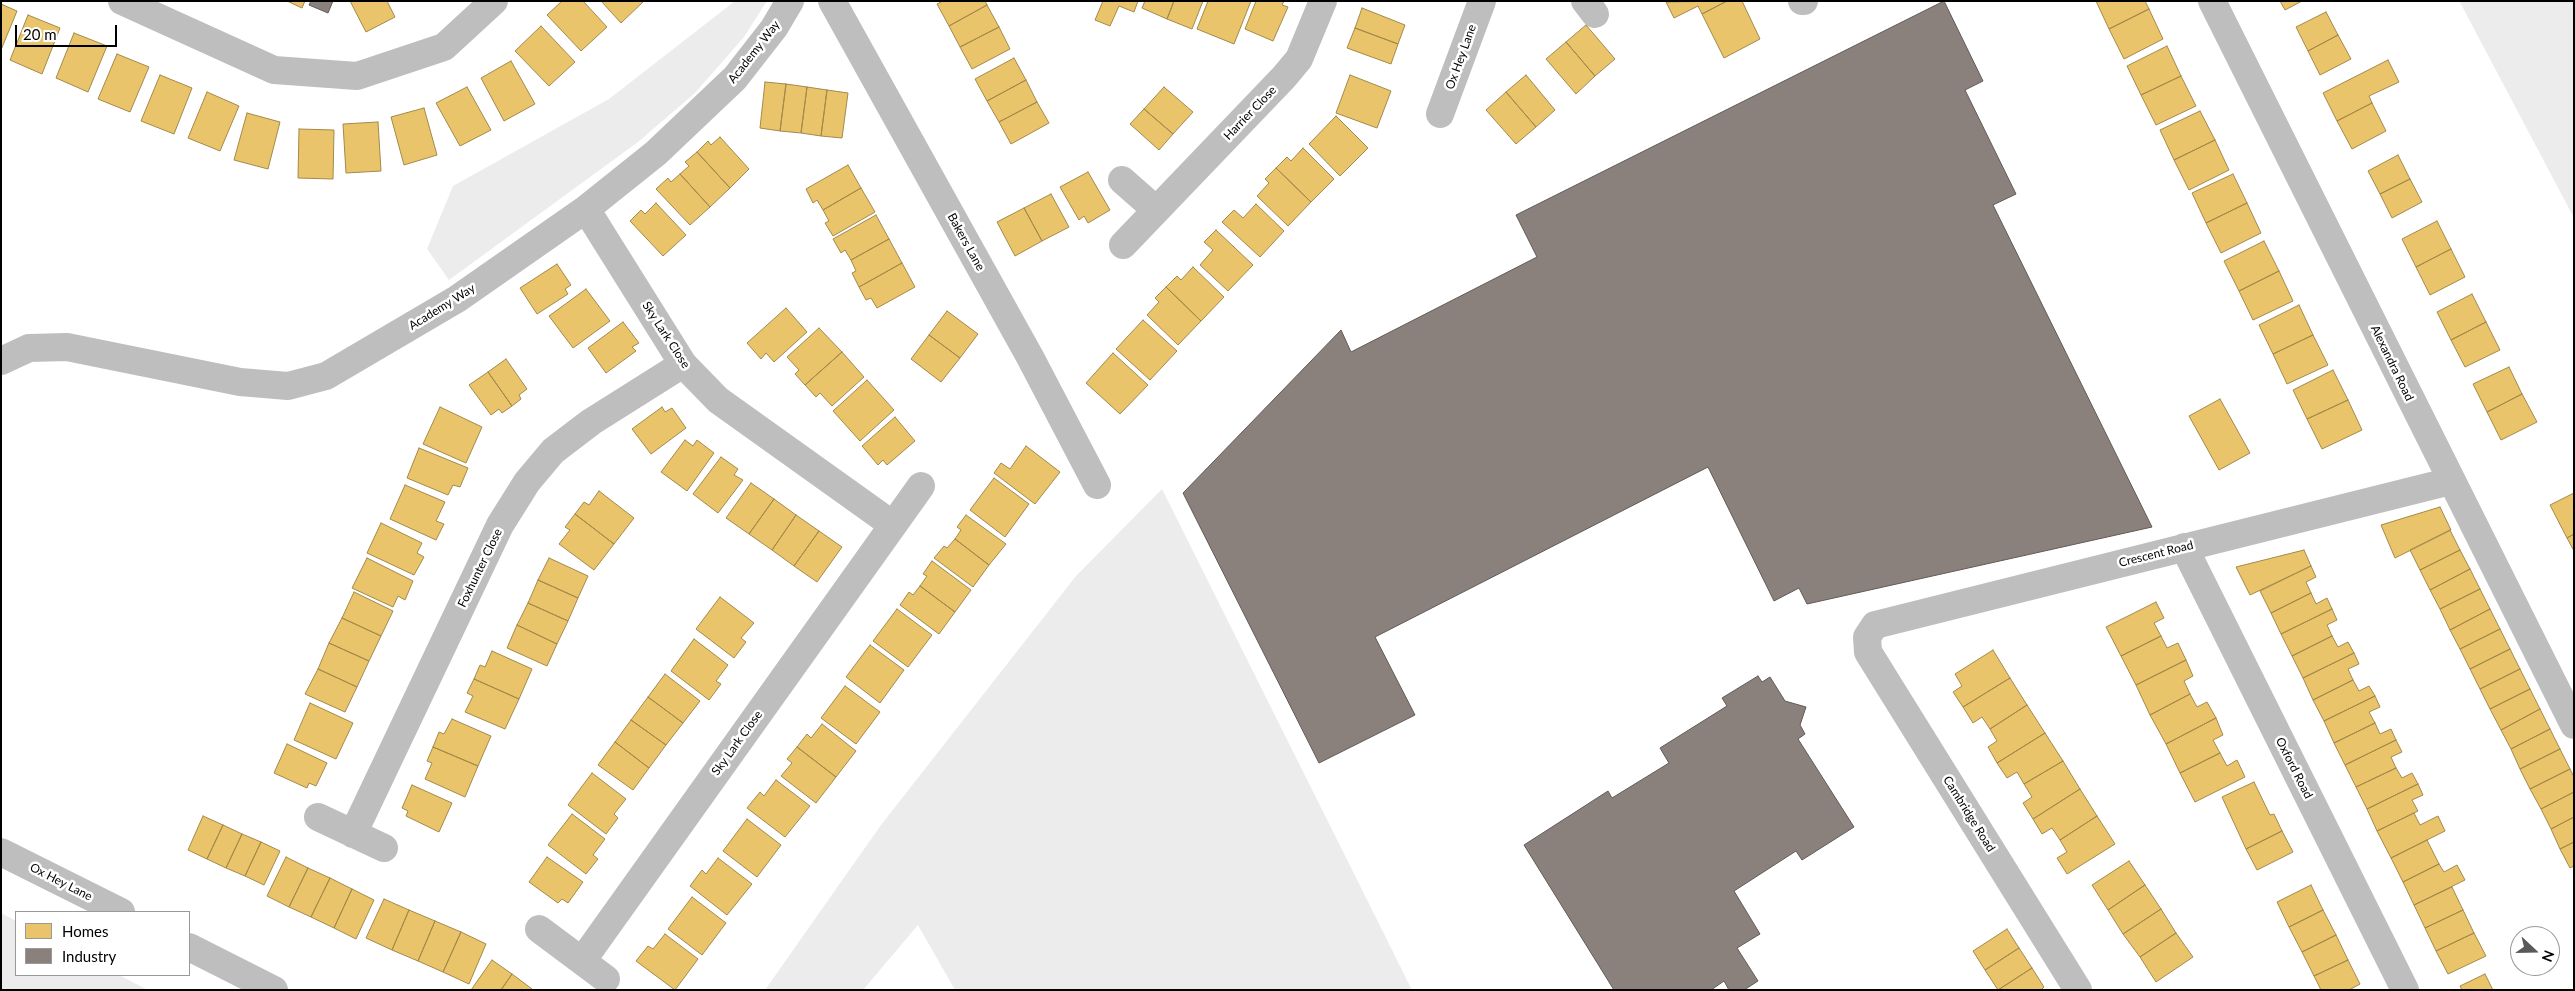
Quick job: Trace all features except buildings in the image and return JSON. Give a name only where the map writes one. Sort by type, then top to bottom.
[{"type":"street","points":[[122,1],[274,70],[357,76],[444,47],[494,1]]},
{"type":"street","name":"Academy Way","points":[[1,361],[29,348],[67,347],[240,382],[288,386],[326,376],[457,299],[586,209],[656,153],[735,78],[774,28],[790,1]]},
{"type":"street","name":"Bakers Lane","points":[[832,1],[1030,357],[1097,485]]},
{"type":"street","name":"Harrier Close","points":[[1123,245],[1299,59],[1323,1]]},
{"type":"street","name":"Ox Hey Lane","points":[[1440,114],[1482,1]]},
{"type":"street","name":"Alexandra Road","points":[[2212,1],[2574,725]]},
{"type":"street","points":[[1122,180],[1156,210]]},
{"type":"street","name":"Sky Lark Close","points":[[586,209],[682,364],[718,400],[893,525]]},
{"type":"street","name":"Foxhunter Close","points":[[353,834],[500,525],[527,482],[553,451],[591,422],[682,364]]},
{"type":"street","name":"Crescent Road","points":[[1867,637],[1875,625],[2451,481]]},
{"type":"street","name":"Sky Lark Close","points":[[582,961],[921,486]]},
{"type":"street","name":"Oxford Road","points":[[2184,547],[2405,990]]},
{"type":"street","name":"Cambridge Road","points":[[1867,637],[1868,652],[2078,990]]},
{"type":"street","points":[[318,817],[384,848]]},
{"type":"street","name":"Ox Hey Lane","points":[[1,852],[119,911]]},
{"type":"street","points":[[539,929],[606,979]]},
{"type":"street","points":[[190,947],[274,990]]},
{"type":"shaded area","points":[[735,1],[767,1],[744,37],[695,93],[638,142],[449,280],[427,249],[453,186],[609,99]]},
{"type":"shaded area","points":[[2459,1],[2574,1],[2574,218],[2463,8]]},
{"type":"shaded area","points":[[1162,489],[1412,990],[955,990],[918,925],[863,990],[765,990],[881,825],[1076,576]]},
{"type":"shaded area","points":[[1,913],[15,920],[15,976],[121,976],[148,990],[1,990]]}]
